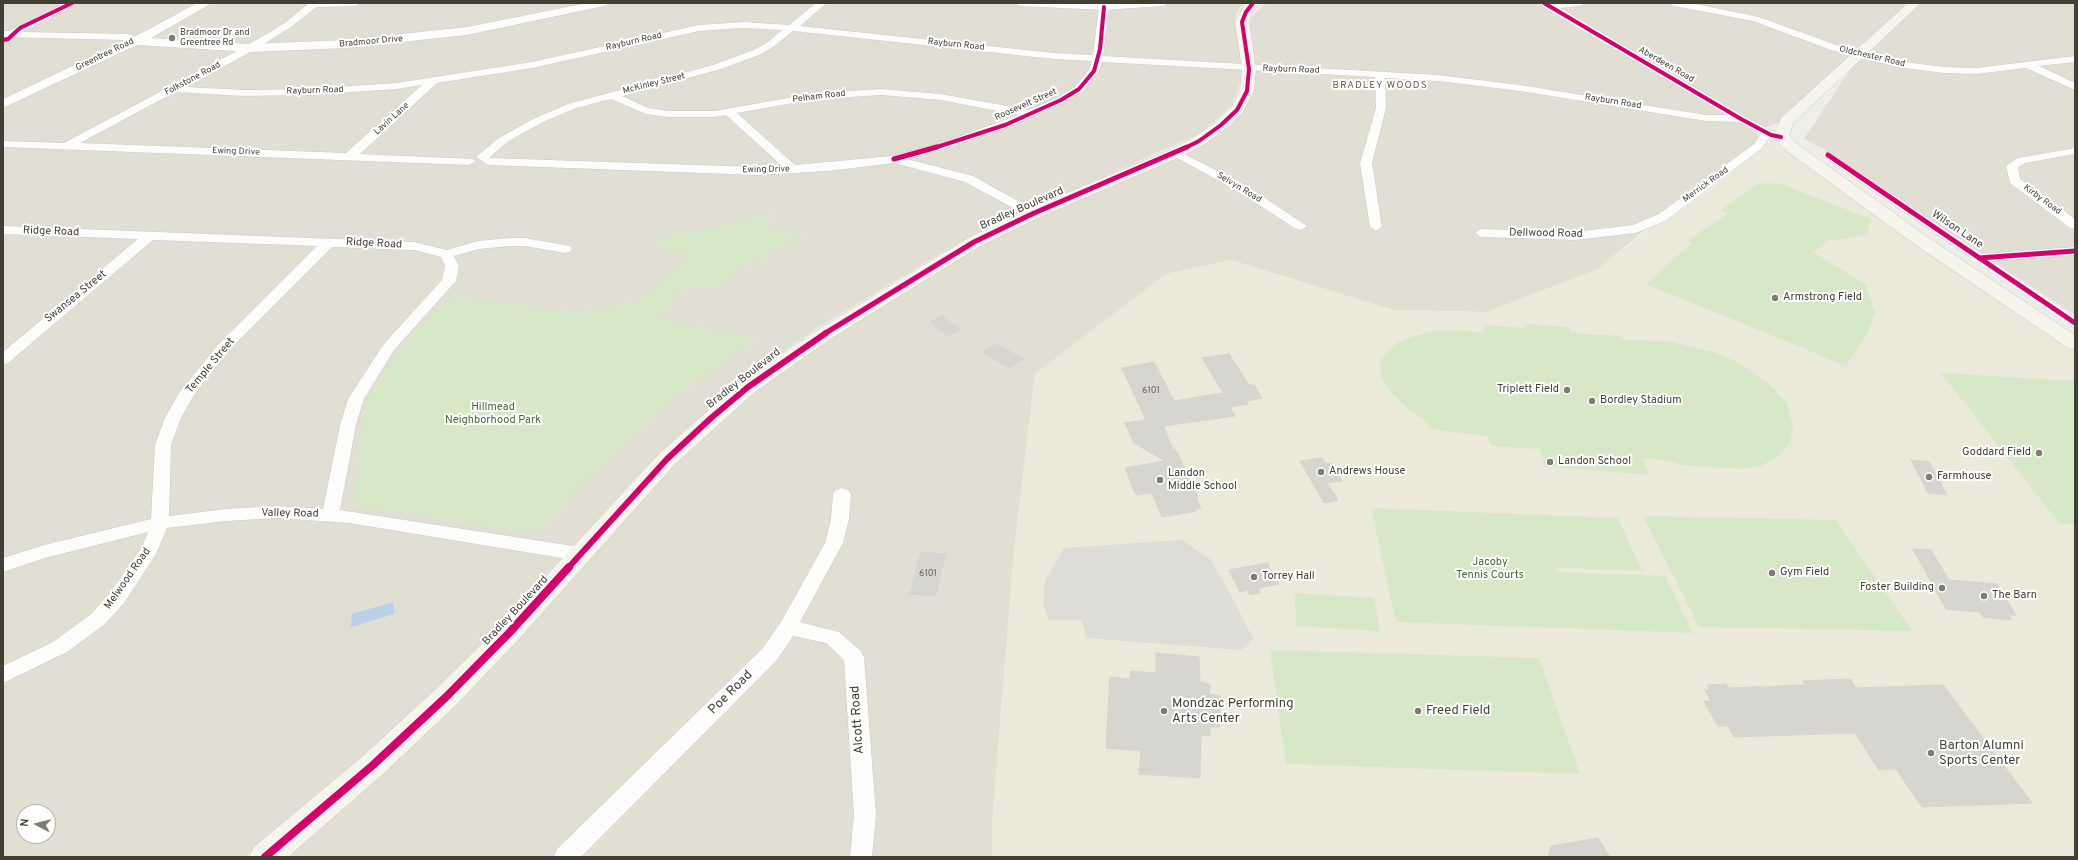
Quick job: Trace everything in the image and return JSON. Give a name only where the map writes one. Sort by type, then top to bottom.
[{"type":"main road","name":"Bradley Boulevard","points":[[264,857],[373,765],[446,698],[509,633],[688,438],[754,382],[800,350],[913,278],[988,235],[1032,214],[1176,154],[1211,134],[1237,110],[1247,91],[1249,69],[1242,22],[1246,12],[1253,3]]},
{"type":"main road","points":[[1915,3],[1860,55],[1786,121],[1776,136],[1923,242],[1953,260],[2075,344]]},
{"type":"street","points":[[6,37],[72,3]]},
{"type":"street","name":"Greentree Road","points":[[3,104],[135,41],[206,3]]},
{"type":"street","points":[[314,4],[356,3]]},
{"type":"street","name":"Bradmoor Drive","points":[[6,37],[117,43],[135,41],[250,48],[345,44],[408,39],[494,26],[604,3]]},
{"type":"street","name":"McKinley Street","points":[[485,159],[503,140],[537,120],[572,106],[739,60],[770,45],[822,3]]},
{"type":"street","points":[[1020,3],[1103,5],[1163,3]]},
{"type":"street","points":[[1546,5],[1580,3]]},
{"type":"street","name":"Oldchester Road","points":[[1674,3],[1723,11],[1756,19],[1835,48],[1897,64],[1944,70],[1976,71],[2075,59]]},
{"type":"street","name":"Folkstone Road","points":[[66,146],[250,48],[288,25],[314,4]]},
{"type":"street","name":"Roosevelt Street","points":[[894,159],[981,134],[1061,100],[1079,88],[1094,71],[1097,59],[1103,5]]},
{"type":"street","name":"Aberdeen Road","points":[[1546,5],[1741,119],[1776,136]]},
{"type":"street","name":"Rayburn Road","points":[[173,89],[244,93],[307,92],[433,81],[532,65],[699,28],[743,25],[792,28],[1097,59],[1249,69],[1380,74],[1438,78],[1520,88],[1706,118],[1741,119]]},
{"type":"street","points":[[2028,65],[2075,87]]},
{"type":"street","points":[[1376,227],[1366,162],[1381,108],[1380,74]]},
{"type":"street","name":"Lavin Lane","points":[[350,156],[433,81]]},
{"type":"street","name":"Pelham Road","points":[[611,95],[646,111],[668,114],[698,115],[729,112],[816,96],[881,92],[941,97],[1030,114]]},
{"type":"street","points":[[729,112],[792,169]]},
{"type":"street","name":"Merrick Road","points":[[1636,229],[1663,218],[1758,146],[1764,137],[1776,136]]},
{"type":"street","name":"Ewing Drive","points":[[3,144],[469,161],[468,164],[474,166],[485,159],[735,170],[792,169],[894,159],[969,179],[1032,214]]},
{"type":"street","name":"Kirby Road","points":[[2075,151],[2022,160],[2012,166],[2014,180],[2075,225]]},
{"type":"street","name":"Selvyn Road","points":[[1176,154],[1244,189],[1301,226]]},
{"type":"street","name":"Wilson Lane","points":[[1828,155],[2075,323]]},
{"type":"street","name":"Dellwood Road","points":[[1481,233],[1575,236],[1636,229]]},
{"type":"street","name":"Ridge Road","points":[[3,230],[414,246],[447,254]]},
{"type":"street","points":[[3,243],[20,230]]},
{"type":"street","name":"Swansea Street","points":[[3,360],[33,333],[151,235]]},
{"type":"street","name":"Temple Street","points":[[160,523],[163,445],[173,418],[187,393],[224,347],[329,242]]},
{"type":"street","points":[[330,515],[348,425],[356,399],[388,348],[449,281],[452,266],[447,254],[478,245],[509,242],[525,242],[565,249]]},
{"type":"street","points":[[1953,260],[2075,251]]},
{"type":"street","name":"Poe Road","points":[[565,857],[769,655],[788,627],[834,543],[840,519],[842,494]]},
{"type":"street","name":"Valley Road","points":[[3,565],[44,552],[160,523],[254,513],[302,512],[330,515],[580,554]]},
{"type":"street","name":"Melwood Road","points":[[3,675],[60,647],[98,619],[117,598],[150,549],[160,523]]},
{"type":"street","name":"Alcott Road","points":[[788,627],[832,637],[854,657],[865,815],[861,857]]},
{"type":"shaded area","points":[[3,3],[200,3],[3,102]]},
{"type":"shaded area","points":[[213,3],[1246,3],[1241,6],[1235,16],[1241,61],[1241,77],[1238,91],[1231,106],[1217,119],[1199,134],[1007,220],[936,256],[816,329],[764,365],[686,430],[637,477],[497,629],[431,696],[286,824],[245,857],[3,857],[3,107],[157,33]]},
{"type":"shaded area","points":[[1266,3],[2075,3],[2075,315],[1829,152],[1804,139],[1859,56],[1779,122],[1771,126],[1762,127],[1619,50],[1757,133],[1759,138],[1757,145],[1661,216],[1598,269],[1487,312],[1393,310],[1231,260],[1166,274],[1035,374],[1014,550],[992,824],[992,857],[283,857],[707,432],[764,385],[805,355],[969,251],[1009,230],[1190,152],[1211,140],[1228,127],[1242,113],[1250,98],[1255,81],[1250,23],[1253,15]]},
{"type":"shaded area","name":"Landon School","points":[[1774,139],[2075,344],[2075,857],[992,857],[992,824],[1014,550],[1035,374],[1166,274],[1231,260],[1393,310],[1487,312],[1598,269],[1662,220],[1709,191],[1770,140]]},
{"type":"shaded area","points":[[1182,540],[1211,560],[1233,599],[1253,639],[1241,650],[1086,638],[1082,620],[1049,620],[1043,604],[1045,581],[1064,548]]},
{"type":"green space","name":"Armstrong Field","points":[[1766,183],[1782,184],[1871,219],[1867,234],[1838,240],[1829,239],[1813,252],[1865,284],[1875,312],[1868,333],[1846,366],[1646,284],[1692,243],[1688,240],[1728,214],[1721,210],[1756,185]]},
{"type":"green space","name":"Hillmead Neighborhood Park","points":[[770,212],[768,227],[806,237],[741,268],[724,286],[680,289],[658,318],[756,339],[695,382],[635,432],[575,491],[536,535],[354,505],[365,403],[393,359],[409,338],[427,318],[455,295],[579,313],[639,301],[690,256],[654,247],[667,235],[732,224]]},
{"type":"green space","name":"Bordley Stadium","points":[[1524,324],[1569,327],[1571,333],[1620,336],[1621,340],[1667,341],[1714,352],[1737,362],[1769,384],[1787,403],[1793,428],[1790,443],[1778,456],[1761,466],[1739,469],[1683,465],[1665,460],[1643,458],[1648,475],[1544,466],[1540,449],[1491,446],[1488,436],[1429,429],[1427,422],[1410,411],[1386,387],[1381,374],[1380,363],[1385,354],[1395,344],[1407,338],[1434,331],[1457,330],[1485,333],[1483,325],[1525,328]]},
{"type":"green space","name":"Goddard Field","points":[[1941,373],[2075,381],[2075,525],[2060,524]]},
{"type":"green space","name":"Jacoby Tennis Courts","points":[[1371,508],[1618,518],[1642,571],[1555,568],[1557,572],[1665,576],[1693,633],[1396,622]]},
{"type":"green space","name":"Gym Field","points":[[1643,516],[1836,520],[1912,631],[1699,627]]},
{"type":"green space","points":[[1294,593],[1374,598],[1380,631],[1297,626]]},
{"type":"green space","name":"Freed Field","points":[[1270,650],[1539,658],[1580,774],[1286,764]]},
{"type":"water","points":[[393,602],[394,614],[351,627],[352,614]]},
{"type":"building","points":[[942,316],[961,330],[948,336],[930,322]]},
{"type":"building","points":[[997,344],[1023,359],[1009,368],[983,352]]},
{"type":"building","points":[[1229,354],[1249,385],[1254,385],[1262,398],[1246,401],[1248,404],[1230,407],[1235,416],[1163,426],[1173,449],[1176,450],[1198,497],[1196,497],[1201,508],[1196,509],[1196,511],[1162,517],[1152,493],[1136,495],[1125,468],[1165,461],[1134,443],[1125,423],[1146,420],[1122,368],[1154,362],[1174,401],[1223,393],[1202,358]]},
{"type":"building","name":"Andrews House","points":[[1322,458],[1326,464],[1331,463],[1342,481],[1327,483],[1338,500],[1324,503],[1300,461]]},
{"type":"building","name":"Farmhouse","points":[[1911,460],[1929,462],[1947,495],[1928,493]]},
{"type":"building","points":[[1913,549],[1931,550],[1949,580],[1997,584],[2016,615],[2009,615],[2011,620],[1983,617],[1980,612],[1946,609]]},
{"type":"building","points":[[921,552],[946,554],[935,596],[910,594]]},
{"type":"building","name":"Torrey Hall","points":[[1267,563],[1279,584],[1258,588],[1260,593],[1250,595],[1247,590],[1240,592],[1229,570]]},
{"type":"building","name":"Mondzac Performing Arts Center","points":[[1156,653],[1199,657],[1200,682],[1210,685],[1209,694],[1220,696],[1220,727],[1210,727],[1210,736],[1201,735],[1200,778],[1139,774],[1141,751],[1106,748],[1110,677],[1130,679],[1131,671],[1156,673]]},
{"type":"building","name":"Barton Alumni Sports Center","points":[[1850,679],[1856,688],[1943,685],[2032,803],[1922,807],[1896,769],[1879,770],[1855,733],[1734,737],[1728,726],[1718,726],[1704,701],[1711,701],[1705,690],[1710,690],[1707,685],[1726,684],[1729,688],[1806,685],[1802,681]]},
{"type":"building","points":[[1598,838],[1610,857],[1548,857],[1551,846]]},
{"type":"cycle path","points":[[3,40],[8,39],[20,28],[72,3]]},
{"type":"cycle path","points":[[265,857],[373,765],[446,697],[509,633],[667,459],[711,418],[748,387],[820,337],[913,278],[974,242],[1032,214],[1176,153],[1199,141],[1221,125],[1237,110],[1247,91],[1249,69],[1242,22],[1246,12],[1253,3]]},
{"type":"cycle path","points":[[1544,3],[1741,119],[1771,135],[1781,137]]},
{"type":"cycle path","points":[[894,159],[943,146],[1005,125],[1061,100],[1079,89],[1094,71],[1100,49],[1104,7]]},
{"type":"cycle path","points":[[1828,155],[2075,323]]},
{"type":"cycle path","points":[[1979,258],[2075,251]]},
{"type":"place","name":"Bradmoor Dr and Greentree Rd","points":[[172,38]]},
{"type":"place","name":"Armstrong Field","points":[[1775,298]]},
{"type":"place","name":"Triplett Field","points":[[1567,390]]},
{"type":"place","name":"Bordley Stadium","points":[[1592,401]]},
{"type":"place","name":"Goddard Field","points":[[2039,453]]},
{"type":"place","name":"Landon School","points":[[1550,462]]},
{"type":"place","name":"Andrews House","points":[[1321,472]]},
{"type":"place","name":"Farmhouse","points":[[1929,477]]},
{"type":"place","name":"Landon Middle School","points":[[1160,480]]},
{"type":"place","name":"Gym Field","points":[[1772,573]]},
{"type":"place","name":"Torrey Hall","points":[[1254,577]]},
{"type":"place","name":"Foster Building","points":[[1942,588]]},
{"type":"place","name":"The Barn","points":[[1984,596]]},
{"type":"place","name":"Mondzac Performing Arts Center","points":[[1164,711]]},
{"type":"place","name":"Freed Field","points":[[1418,711]]},
{"type":"place","name":"Barton Alumni Sports Center","points":[[1931,753]]},
{"type":"district","name":"BRADLEY WOODS","points":[[1380,86]]}]
